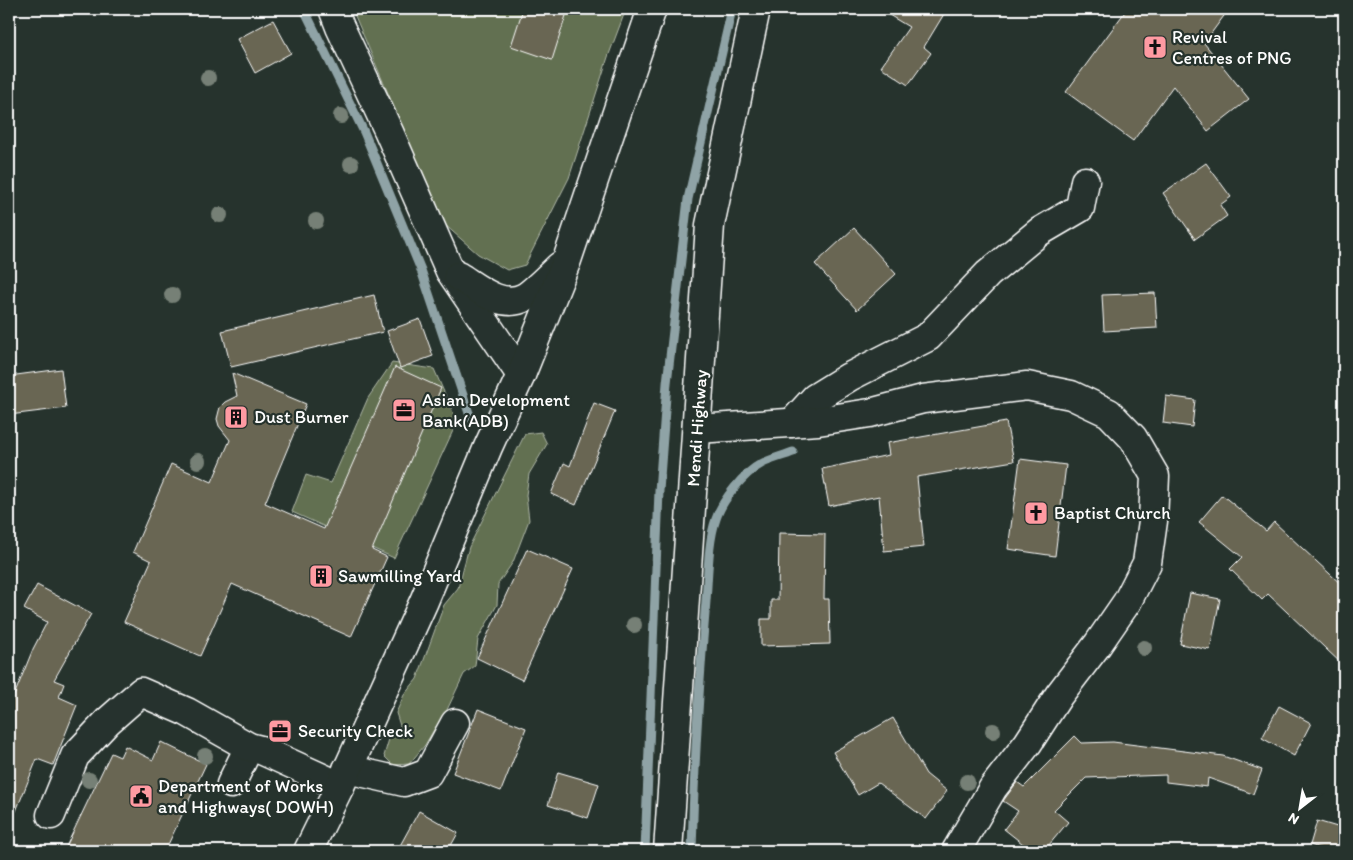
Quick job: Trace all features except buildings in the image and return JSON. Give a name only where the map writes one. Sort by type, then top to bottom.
[{"type":"street","points":[[333,9],[450,270],[521,375]]},
{"type":"street","points":[[308,851],[344,777],[424,601],[488,447],[521,375],[567,260],[652,9]]},
{"type":"street","name":"Mendi Highway","points":[[668,851],[710,225],[756,9]]},
{"type":"street","points":[[792,423],[815,398],[849,377],[928,337],[988,274],[1039,232],[1080,208],[1086,182]]},
{"type":"street","points":[[450,270],[497,300],[511,301],[525,297],[567,260]]},
{"type":"street","points":[[697,429],[818,421],[870,412],[923,399],[1028,386],[1070,395],[1109,413],[1133,438],[1155,476],[1153,521],[1147,563],[1126,602],[1098,644],[1059,695],[1028,743],[993,788],[956,851]]},
{"type":"street","points":[[51,816],[75,756],[108,721],[141,692],[187,712],[249,747],[344,777],[404,782],[428,773],[455,723]]},
{"type":"street","points":[[231,784],[249,747]]},
{"type":"green space","points":[[352,9],[626,9],[608,57],[569,178],[525,265],[507,270],[478,254],[444,224]]},
{"type":"green space","points":[[392,363],[434,369],[457,422],[394,558],[292,512],[306,475],[331,483],[368,398]]},
{"type":"green space","points":[[541,432],[547,444],[529,474],[526,495],[529,520],[513,562],[498,584],[497,605],[478,639],[475,666],[464,674],[446,712],[425,745],[409,764],[393,765],[384,756],[389,739],[402,732],[396,713],[404,695],[417,679],[444,605],[458,588],[469,547],[525,434]]},
{"type":"waterway","points":[[304,9],[364,132],[421,270],[471,419]]},
{"type":"waterway","points":[[645,851],[659,491],[667,383],[688,199],[732,9]]},
{"type":"waterway","points":[[692,851],[699,695],[713,528],[723,504],[734,488],[754,468],[793,452]]},
{"type":"place","name":"Revival Centres of PNG","points":[[1155,47]]},
{"type":"place","name":"Asian Development Bank(ADB)","points":[[404,410]]},
{"type":"place","name":"Dust Burner","points":[[236,417]]},
{"type":"place","name":"Baptist Church","points":[[1036,513]]},
{"type":"place","name":"Sawmilling Yard","points":[[321,576]]},
{"type":"place","name":"Security Check","points":[[280,731]]},
{"type":"place","name":"Department of Works and Highways( DOWH)","points":[[141,796]]}]
